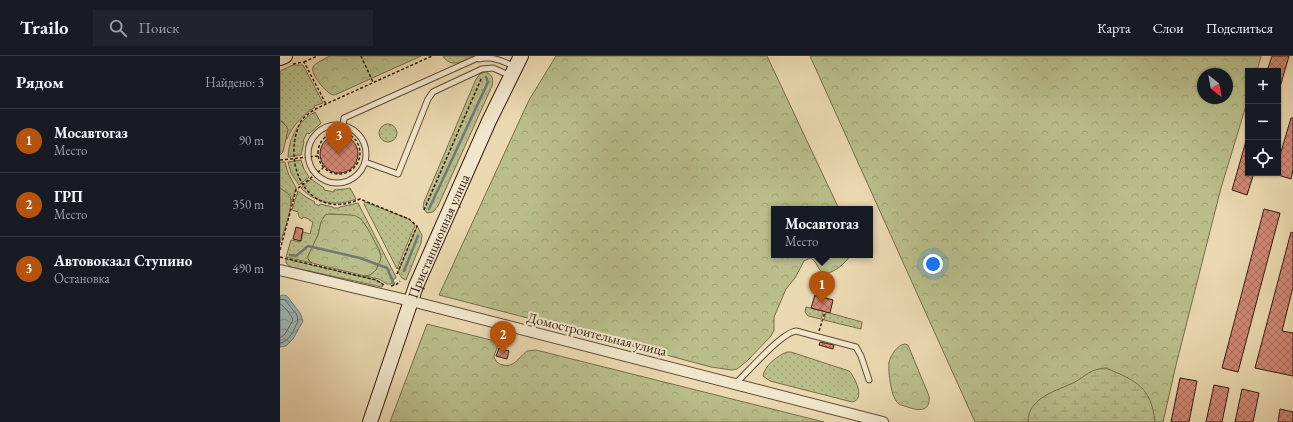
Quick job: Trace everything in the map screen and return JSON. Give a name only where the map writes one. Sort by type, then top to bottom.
[{"type":"main road","name":"Пристанционная улица","points":[[370,422],[411,301],[489,121],[516,66]]},
{"type":"street","name":"Домостроительная улица","points":[[280,270],[411,301],[883,422]]},
{"type":"lane","points":[[343,126],[344,118],[482,56]]},
{"type":"lane","points":[[472,61],[491,58],[516,66]]},
{"type":"lane","points":[[365,162],[398,174],[428,100],[433,92],[487,68],[498,70],[516,66]]},
{"type":"lane","points":[[334,125],[343,126],[352,129],[359,135],[364,143],[366,152],[365,162],[361,170],[346,182],[329,182],[316,174],[310,165],[308,157],[309,148],[317,133],[334,125]]},
{"type":"lane","points":[[735,384],[780,339],[790,332],[799,331],[856,347],[861,356],[869,380]]},
{"type":"path","points":[[286,59],[304,62],[317,56]]},
{"type":"path","points":[[361,56],[373,82]]},
{"type":"path","points":[[296,127],[306,115],[326,104],[432,56]]},
{"type":"path","points":[[304,62],[326,104]]},
{"type":"path","points":[[424,210],[484,72]]},
{"type":"path","points":[[338,132],[351,136],[360,152],[357,165],[346,173],[335,174],[329,172],[320,164],[318,156],[319,146],[322,141],[331,133],[338,132]]},
{"type":"path","points":[[280,160],[318,156]]},
{"type":"path","points":[[286,159],[287,164]]},
{"type":"path","points":[[280,250],[296,190],[323,168]]},
{"type":"path","points":[[298,188],[302,192]]},
{"type":"path","points":[[307,196],[319,202],[332,205],[346,204],[360,199],[412,221],[417,226],[397,274]]},
{"type":"path","points":[[280,257],[376,280],[386,286]]},
{"type":"path","points":[[390,287],[400,281]]},
{"type":"path","points":[[818,336],[825,312]]},
{"type":"green space","points":[[329,56],[421,56],[333,95],[326,91],[319,83],[313,70],[313,67],[316,64]]},
{"type":"green space","points":[[443,56],[474,56],[461,62],[453,63],[446,60]]},
{"type":"green space","points":[[556,56],[767,56],[838,206],[771,206],[771,258],[810,258],[804,261],[795,278],[786,289],[774,317],[774,330],[771,336],[747,361],[737,369],[732,370],[711,367],[439,295],[529,100]]},
{"type":"green space","points":[[810,56],[1261,56],[1258,68],[1245,68],[1245,109],[1221,188],[1163,422],[975,422]]},
{"type":"green space","points":[[293,65],[303,65],[323,103],[314,106],[315,107],[298,121],[287,139],[285,139],[288,130],[280,120],[280,71]]},
{"type":"green space","points":[[484,72],[492,77],[492,86],[438,206],[433,212],[427,213],[423,208],[424,202],[476,79]]},
{"type":"green space","points":[[315,112],[321,123],[309,134],[307,133],[303,141],[301,155],[288,157],[292,136],[299,125]]},
{"type":"green space","points":[[280,120],[288,130],[283,152],[280,155]]},
{"type":"green space","points":[[384,124],[392,124],[397,129],[395,140],[392,142],[384,142],[379,137],[379,129]]},
{"type":"green space","points":[[301,160],[309,177],[299,185],[291,173],[288,162]]},
{"type":"green space","points":[[280,162],[285,162],[288,173],[296,188],[291,204],[290,196],[280,188]]},
{"type":"green space","points":[[311,179],[324,188],[324,190],[334,192],[334,190],[350,188],[356,199],[341,203],[334,203],[313,197],[301,188]]},
{"type":"green space","points":[[280,188],[290,196],[291,206],[280,243]]},
{"type":"green space","points":[[298,191],[319,206],[320,204],[333,208],[339,208],[358,203],[396,277],[393,279],[391,284],[387,284],[379,279],[365,276],[370,275],[376,270],[381,257],[379,250],[364,223],[344,215],[329,214],[321,222],[318,235],[308,256],[309,261],[312,263],[286,257],[291,240],[300,242],[303,232],[310,234],[313,222],[303,217],[301,219],[298,212],[292,210]]},
{"type":"green space","points":[[365,202],[409,219],[415,225],[397,269],[364,204]]},
{"type":"green space","points":[[325,215],[356,216],[361,219],[368,229],[381,257],[376,270],[370,275],[365,276],[312,263],[308,259],[318,235],[321,222]]},
{"type":"green space","points":[[417,226],[422,235],[421,243],[406,280],[402,278],[398,272]]},
{"type":"green space","points":[[810,258],[848,258],[840,267],[825,274],[820,271],[813,259]]},
{"type":"green space","points":[[286,259],[376,280],[383,284],[382,287],[291,267],[286,263]]},
{"type":"green space","points":[[806,307],[823,311],[821,319],[808,316],[805,312]]},
{"type":"green space","points":[[826,312],[862,322],[861,329],[824,320]]},
{"type":"green space","points":[[427,324],[499,342],[494,356],[495,359],[500,364],[507,366],[516,361],[527,351],[536,350],[824,422],[390,422]]},
{"type":"green space","points":[[905,344],[908,345],[929,396],[928,405],[925,408],[918,410],[900,404],[896,401],[892,391],[889,362],[891,356],[899,346]]},
{"type":"green space","points":[[787,352],[849,371],[858,388],[858,397],[852,402],[770,381],[763,376],[766,368],[772,361]]},
{"type":"green space","points":[[1106,368],[1134,381],[1140,386],[1150,400],[1155,422],[1028,422],[1029,413],[1033,406],[1045,396],[1075,382],[1092,371]]},
{"type":"water","points":[[280,296],[287,296],[300,313],[303,321],[293,339],[286,346],[280,347]]},
{"type":"building","points":[[1272,56],[1289,56],[1281,84],[1281,68],[1268,68]]},
{"type":"building","points":[[1291,118],[1293,118],[1293,170],[1291,179],[1281,176],[1281,152]]},
{"type":"building","points":[[335,135],[343,135],[353,140],[357,147],[357,161],[353,168],[343,173],[335,173],[325,168],[323,165],[320,158],[320,150],[325,140],[328,138]]},
{"type":"building","points":[[1245,144],[1245,176],[1253,176],[1247,195],[1232,190]]},
{"type":"building","points":[[1264,209],[1280,213],[1238,372],[1222,368]]},
{"type":"building","points":[[296,227],[303,229],[301,241],[293,239]]},
{"type":"building","points":[[1291,232],[1293,233],[1293,287],[1282,331],[1293,333],[1293,376],[1255,368]]},
{"type":"building","points":[[815,295],[833,300],[830,313],[811,308]]},
{"type":"building","points":[[820,342],[834,345],[833,349],[819,345]]},
{"type":"building","points":[[499,348],[509,351],[507,359],[496,356]]},
{"type":"building","points":[[1180,378],[1197,381],[1189,422],[1171,422]]},
{"type":"building","points":[[1214,385],[1229,388],[1222,422],[1206,422]]},
{"type":"building","points":[[1242,389],[1259,393],[1253,422],[1235,422]]},
{"type":"building","points":[[1280,409],[1293,412],[1293,422],[1278,422]]},
{"type":"waterway","points":[[429,209],[488,82],[486,77]]},
{"type":"waterway","points":[[404,271],[418,236]]},
{"type":"waterway","points":[[290,255],[296,256],[308,246],[360,258],[387,268],[394,284]]},
{"type":"place","name":"Автовокзал Ступино","points":[[339,155]]},
{"type":"place","name":"Мосавтогаз","points":[[822,304]]},
{"type":"place","name":"ГРП","points":[[503,354]]}]
